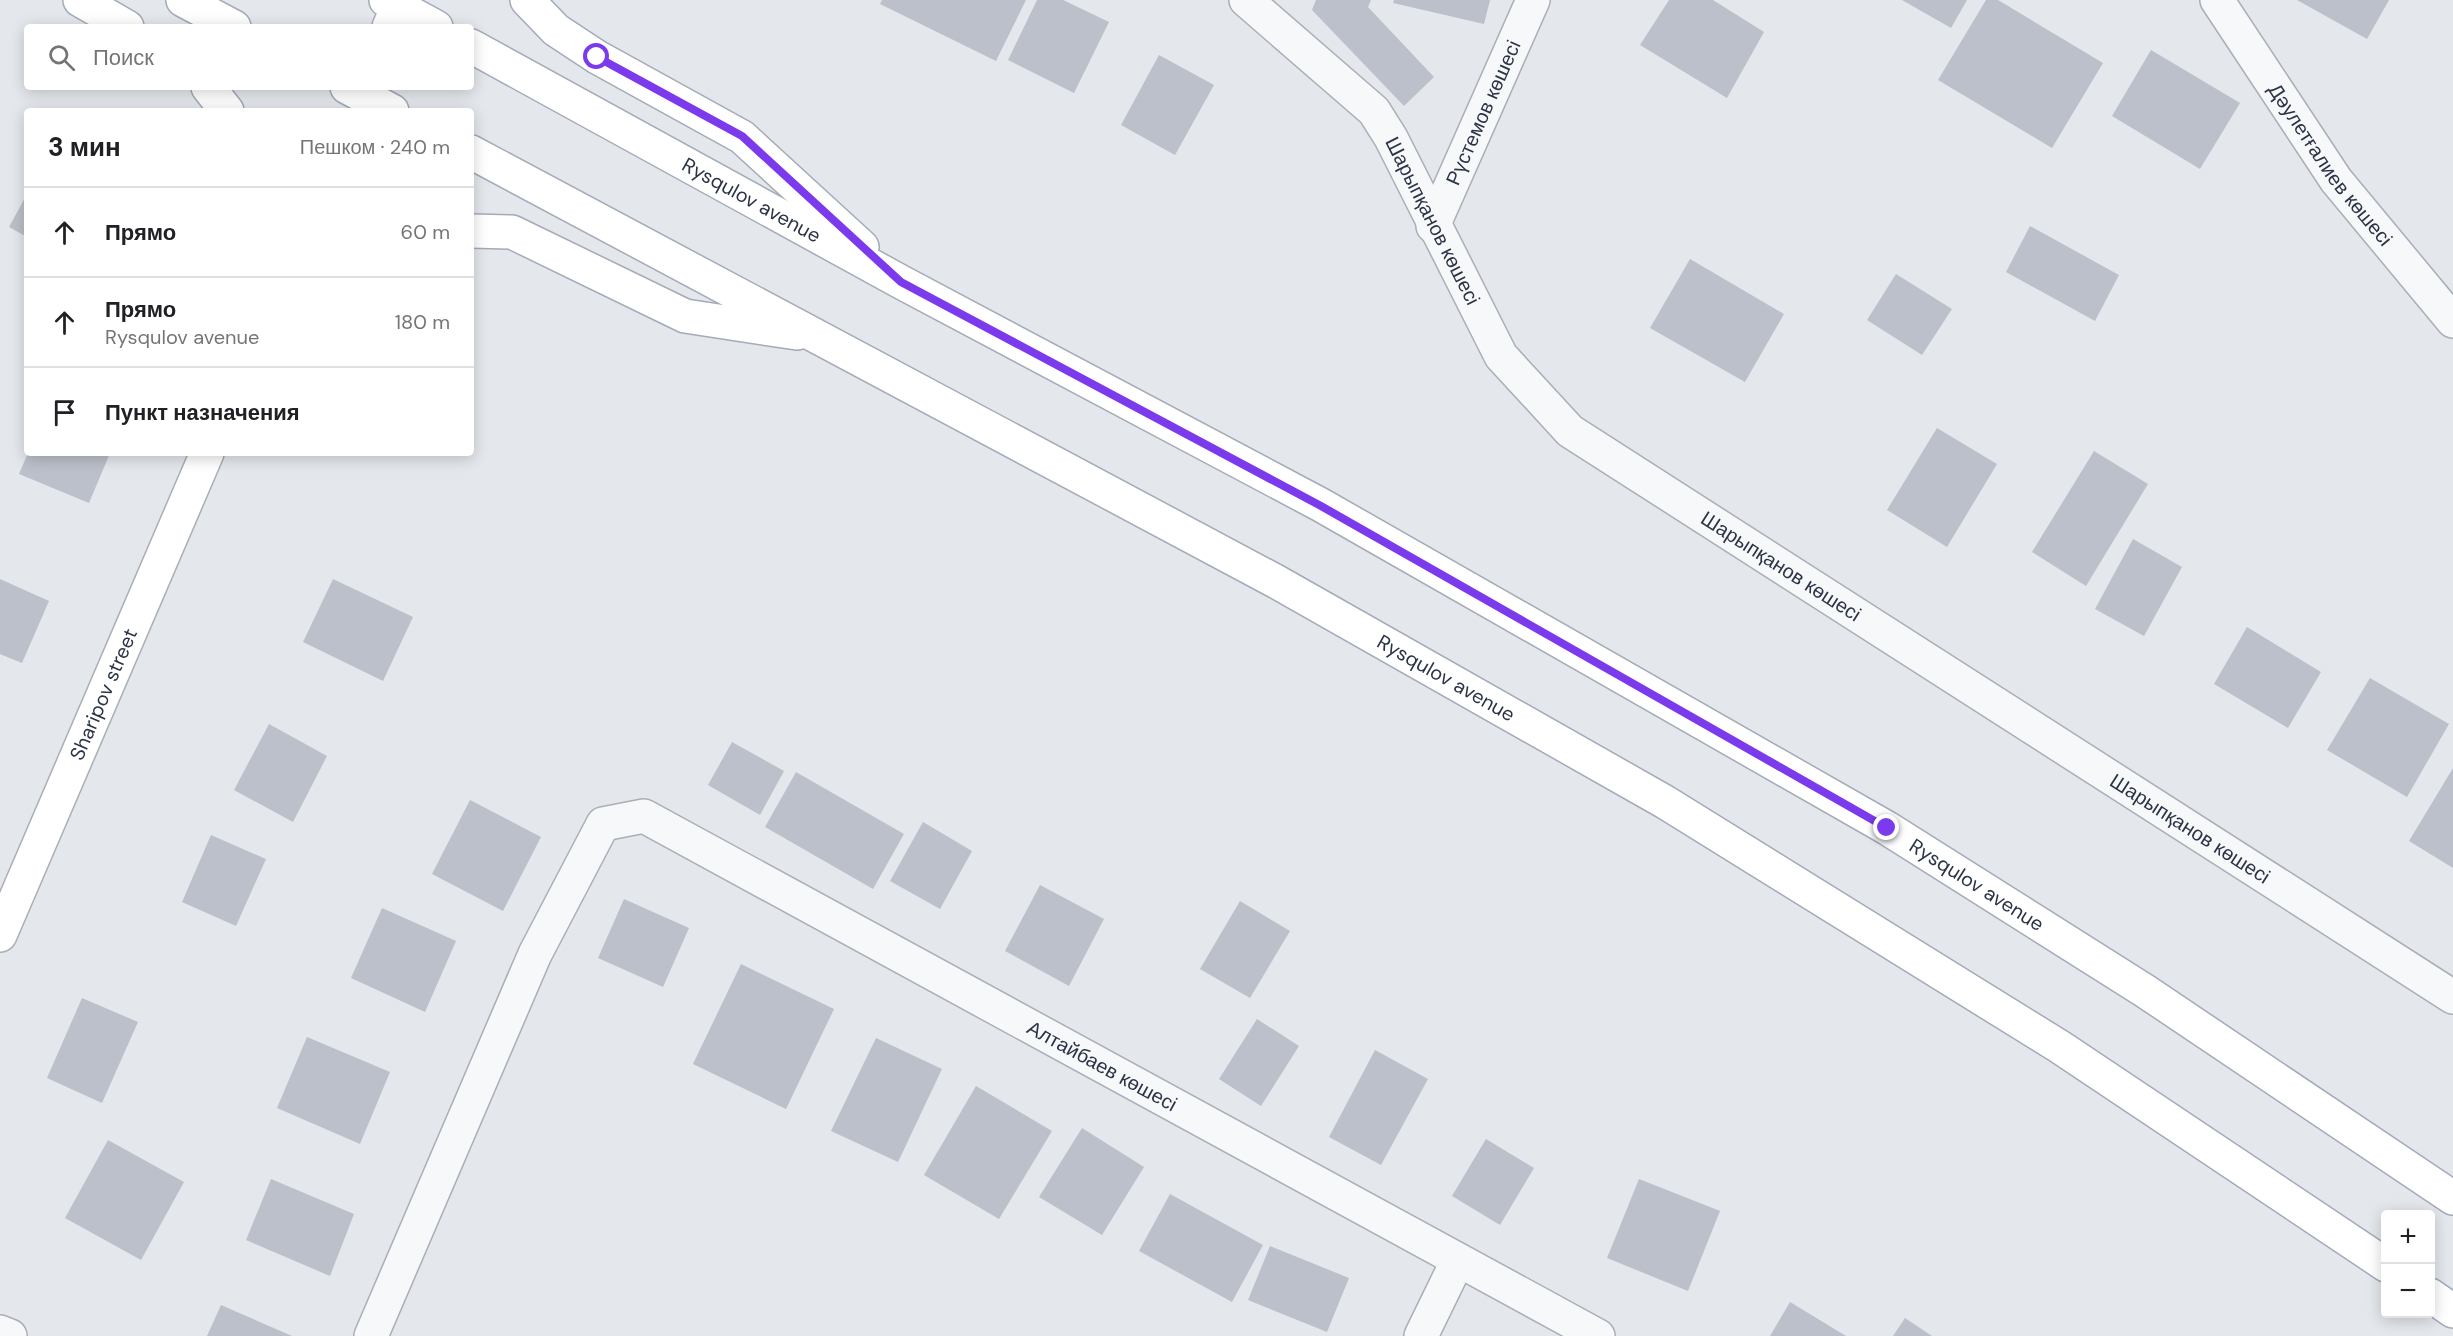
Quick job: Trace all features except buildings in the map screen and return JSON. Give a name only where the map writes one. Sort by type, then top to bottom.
[{"type":"main road","points":[[80,0],[122,24]]},
{"type":"main road","points":[[183,0],[228,24]]},
{"type":"main road","points":[[527,0],[556,30],[597,57],[742,136],[901,282]]},
{"type":"main road","points":[[393,8],[429,24]]},
{"type":"main road","name":"Rysqulov avenue","points":[[474,48],[901,282],[1321,506],[1887,828],[2145,991],[2453,1198]]},
{"type":"main road","points":[[210,90],[225,108]]},
{"type":"main road","points":[[356,95],[385,108]]},
{"type":"main road","name":"Rysqulov avenue","points":[[474,154],[821,336],[1277,582],[1665,802],[2060,1047],[2384,1264]]},
{"type":"main road","points":[[474,231],[512,232],[685,316],[821,336]]},
{"type":"main road","name":"Sharipov street","points":[[0,935],[206,456]]},
{"type":"main road","points":[[2435,1298],[2453,1311]]},
{"type":"street","name":"Шарыпқанов көшесі","points":[[1246,0],[1374,111],[1391,138],[1433,226],[1502,356],[1570,431],[2453,997]]},
{"type":"street","name":"Рүстемов көшесі","points":[[1433,226],[1533,0]]},
{"type":"street","name":"Дәулетғалиев көшесі","points":[[2217,0],[2336,180],[2453,321]]},
{"type":"street","name":"Алтайбаев көшесі","points":[[371,1336],[535,954],[603,824],[644,816],[1599,1336]]},
{"type":"street","points":[[1421,1336],[1458,1260]]},
{"type":"street","points":[[0,1332],[10,1336]]},
{"type":"route","points":[[597,57],[742,136],[901,282],[1321,506],[1887,828]]}]
